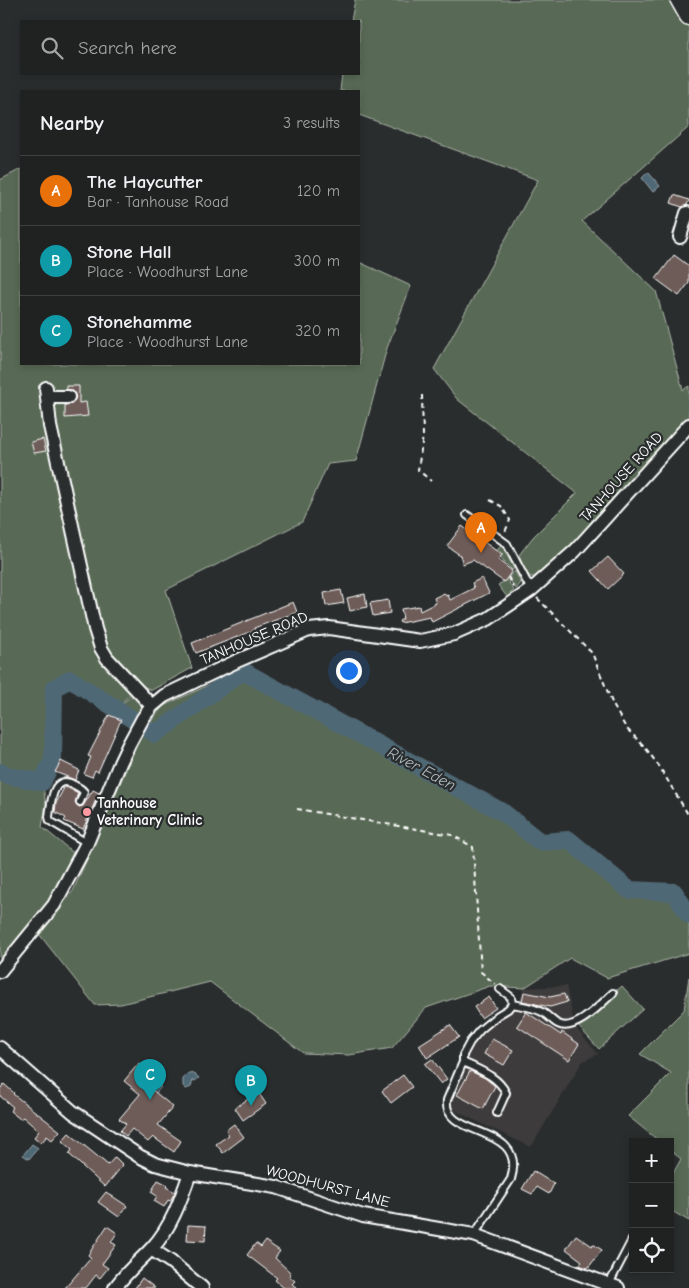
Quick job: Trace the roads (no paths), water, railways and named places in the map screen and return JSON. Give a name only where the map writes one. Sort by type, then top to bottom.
[{"type":"street","points":[[680,0],[689,16]]},
{"type":"street","points":[[680,237],[687,213],[689,214]]},
{"type":"street","points":[[68,397],[46,392],[52,435],[95,629],[101,648],[115,668],[152,706]]},
{"type":"street","name":"TANHOUSE ROAD","points":[[0,971],[54,905],[86,843],[120,763],[143,718],[152,706],[164,696],[308,630],[329,628],[420,641],[439,639],[488,619],[531,590],[562,563],[594,532],[689,425]]},
{"type":"street","name":"WOODHURST LANE","points":[[0,1048],[74,1112],[155,1164],[190,1173],[276,1187],[364,1216],[474,1235],[614,1286]]},
{"type":"street","points":[[115,1288],[133,1266],[151,1250],[174,1212],[190,1173]]},
{"type":"street","points":[[151,1250],[170,1262],[202,1288]]},
{"type":"lane","points":[[467,515],[510,548],[531,590]]},
{"type":"lane","points":[[80,802],[84,796],[81,788],[70,782],[60,782],[55,788],[49,817],[50,821],[86,843]]},
{"type":"lane","points":[[474,1235],[511,1178],[514,1159],[504,1144],[452,1117],[446,1110],[447,1100],[463,1062],[463,1055],[470,1042],[480,1030],[512,1004],[511,997],[500,989]]},
{"type":"lane","points":[[512,1004],[530,1007],[543,1012],[559,1024],[567,1026],[579,1022],[613,993]]},
{"type":"lane","points":[[463,1062],[502,1084],[506,1093],[497,1113]]},
{"type":"lane","points":[[614,1286],[629,1248]]},
{"type":"water","points":[[648,172],[660,186],[653,192],[642,178]]},
{"type":"water","points":[[145,1073],[161,1087],[156,1093],[139,1079]]},
{"type":"water","points":[[188,1073],[195,1074],[199,1078],[195,1081],[193,1080],[191,1087],[186,1089],[183,1086],[183,1079]]},
{"type":"water","points":[[32,1144],[38,1148],[29,1159],[23,1155]]},
{"type":"waterway","name":"River Eden","points":[[149,730],[155,734],[243,671],[504,813],[540,842],[569,840],[629,890],[674,892],[689,915]]},
{"type":"waterway","name":"River Eden","points":[[0,772],[10,776],[42,782],[53,760],[54,688],[70,679],[132,719]]},
{"type":"place","name":"The Haycutter","points":[[481,553]]},
{"type":"place","name":"Tanhouse Veterinary Clinic","points":[[87,812]]},
{"type":"place","name":"Stonehamme","points":[[150,1100]]},
{"type":"place","name":"Stone Hall","points":[[251,1106]]}]
